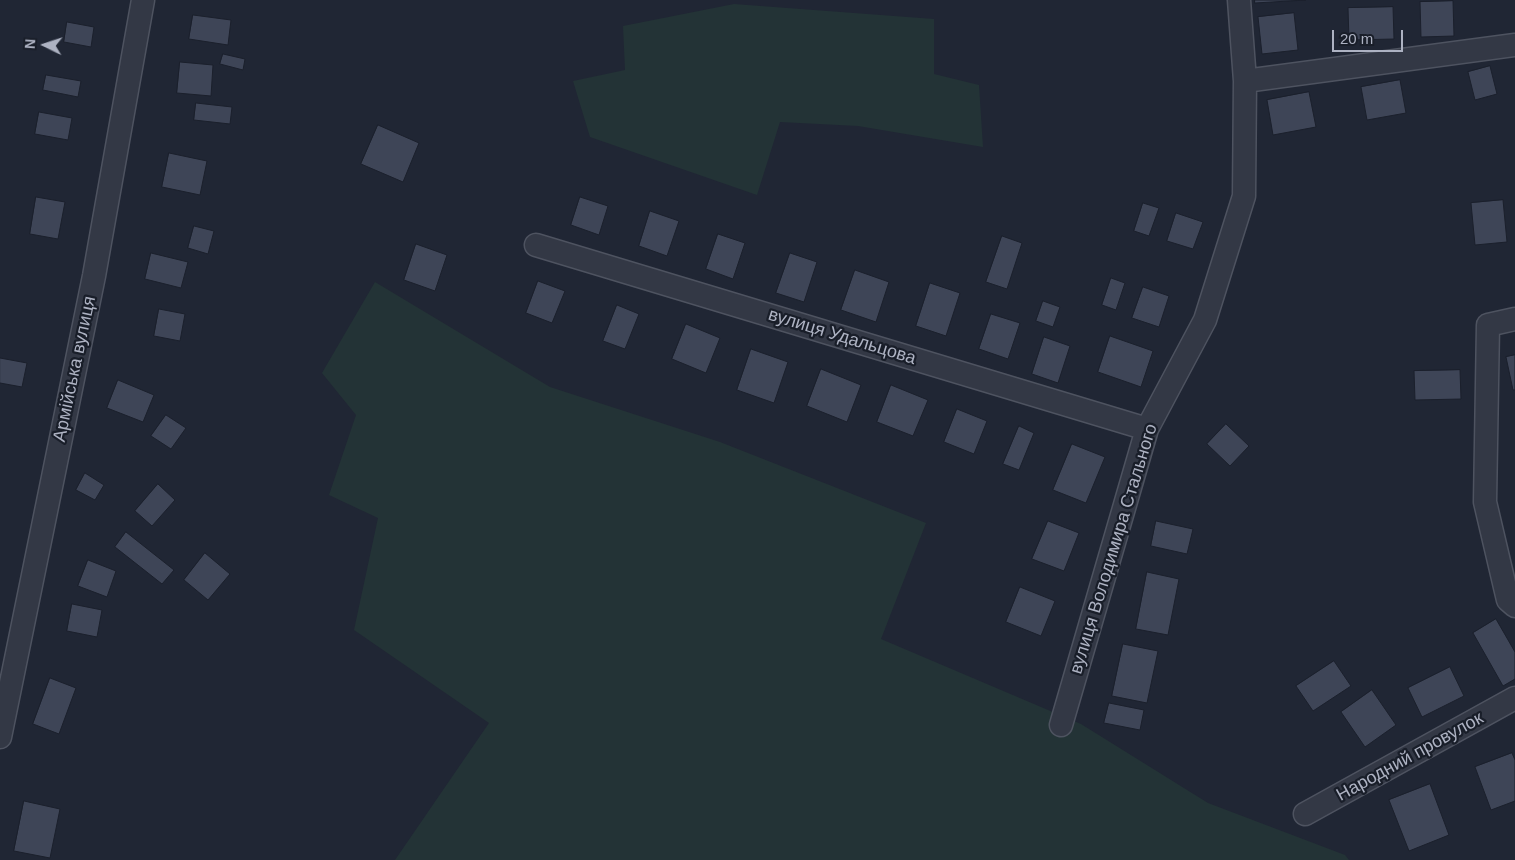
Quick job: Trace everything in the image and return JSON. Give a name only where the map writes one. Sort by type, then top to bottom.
[{"type":"street","name":"Армійська вулиця","points":[[0,737],[94,276],[143,0]]},
{"type":"street","name":"вулиця Володимира Стального","points":[[1060,725],[1148,429],[1205,320],[1244,196],[1245,81],[1239,0]]},
{"type":"street","points":[[1245,81],[1515,45]]},
{"type":"street","name":"вулиця Удальцова","points":[[536,245],[1148,429]]},
{"type":"street","points":[[1515,319],[1488,325],[1485,502],[1508,600],[1515,606]]},
{"type":"street","name":"Народний провулок","points":[[1305,814],[1515,698]]},
{"type":"shaded area","points":[[734,4],[934,19],[934,74],[979,85],[983,147],[858,126],[780,122],[757,195],[590,137],[573,81],[625,70],[623,26]]},
{"type":"shaded area","points":[[375,282],[550,387],[720,442],[926,523],[881,639],[1081,724],[1208,803],[1345,855],[1349,860],[395,860],[489,723],[354,630],[378,518],[329,495],[356,415],[322,373]]},
{"type":"building","points":[[1255,0],[1306,0],[1255,3]]},
{"type":"building","points":[[1453,1],[1454,36],[1421,37],[1420,2]]},
{"type":"building","points":[[1393,7],[1394,39],[1349,40],[1348,8]]},
{"type":"building","points":[[1294,13],[1298,50],[1262,54],[1258,17]]},
{"type":"building","points":[[193,15],[231,20],[228,45],[189,39]]},
{"type":"building","points":[[67,22],[94,27],[91,47],[64,42]]},
{"type":"building","points":[[223,54],[245,59],[243,70],[220,64]]},
{"type":"building","points":[[180,62],[213,65],[211,96],[177,93]]},
{"type":"building","points":[[1490,66],[1497,94],[1475,100],[1468,72]]},
{"type":"building","points":[[46,75],[81,81],[78,97],[43,90]]},
{"type":"building","points":[[1400,80],[1406,113],[1367,120],[1361,87]]},
{"type":"building","points":[[1309,92],[1316,127],[1273,135],[1267,100]]},
{"type":"building","points":[[196,103],[232,107],[230,124],[194,120]]},
{"type":"building","points":[[39,112],[72,118],[68,140],[35,134]]},
{"type":"building","points":[[378,125],[419,143],[403,182],[361,164]]},
{"type":"building","points":[[169,153],[207,161],[200,195],[162,187]]},
{"type":"building","points":[[36,197],[65,202],[58,239],[30,234]]},
{"type":"building","points":[[580,197],[608,206],[599,235],[571,225]]},
{"type":"building","points":[[1503,200],[1507,242],[1475,245],[1471,203]]},
{"type":"building","points":[[1143,203],[1159,208],[1149,236],[1134,231]]},
{"type":"building","points":[[650,211],[679,221],[667,256],[639,246]]},
{"type":"building","points":[[1176,213],[1203,222],[1193,249],[1167,241]]},
{"type":"building","points":[[194,226],[214,231],[208,254],[188,248]]},
{"type":"building","points":[[718,234],[745,243],[733,279],[706,269]]},
{"type":"building","points":[[1002,236],[1022,243],[1007,289],[986,282]]},
{"type":"building","points":[[416,244],[447,255],[435,291],[404,280]]},
{"type":"building","points":[[151,253],[188,262],[181,288],[145,279]]},
{"type":"building","points":[[790,253],[817,262],[804,302],[776,293]]},
{"type":"building","points":[[855,270],[889,282],[876,322],[841,310]]},
{"type":"building","points":[[1111,278],[1125,283],[1116,310],[1102,305]]},
{"type":"building","points":[[538,281],[565,291],[552,323],[526,313]]},
{"type":"building","points":[[930,283],[960,293],[946,336],[916,326]]},
{"type":"building","points":[[1143,287],[1169,296],[1159,327],[1132,318]]},
{"type":"building","points":[[1043,301],[1060,307],[1053,327],[1036,321]]},
{"type":"building","points":[[617,305],[639,314],[625,349],[603,341]]},
{"type":"building","points":[[159,309],[185,314],[180,341],[154,336]]},
{"type":"building","points":[[991,314],[1020,323],[1008,359],[979,349]]},
{"type":"building","points":[[686,324],[720,338],[706,373],[672,359]]},
{"type":"building","points":[[1110,336],[1153,351],[1141,387],[1098,372]]},
{"type":"building","points":[[1044,337],[1070,346],[1058,383],[1032,374]]},
{"type":"building","points":[[751,349],[788,362],[774,403],[737,390]]},
{"type":"building","points":[[1515,355],[1515,390],[1513,390],[1506,357]]},
{"type":"building","points":[[0,358],[27,363],[22,387],[0,383]]},
{"type":"building","points":[[821,369],[861,385],[847,422],[807,406]]},
{"type":"building","points":[[1460,370],[1461,399],[1415,400],[1414,371]]},
{"type":"building","points":[[118,380],[154,395],[143,422],[107,408]]},
{"type":"building","points":[[891,385],[928,400],[913,436],[877,422]]},
{"type":"building","points":[[957,409],[987,421],[974,454],[944,442]]},
{"type":"building","points":[[166,415],[186,428],[171,449],[151,436]]},
{"type":"building","points":[[1226,424],[1249,446],[1230,466],[1207,444]]},
{"type":"building","points":[[1019,426],[1034,433],[1019,470],[1003,464]]},
{"type":"building","points":[[1072,444],[1105,457],[1086,503],[1053,490]]},
{"type":"building","points":[[85,473],[104,485],[95,500],[76,490]]},
{"type":"building","points":[[158,484],[175,500],[152,526],[135,511]]},
{"type":"building","points":[[1048,521],[1079,533],[1064,571],[1032,559]]},
{"type":"building","points":[[1156,521],[1193,529],[1187,554],[1151,546]]},
{"type":"building","points":[[126,532],[174,570],[162,584],[115,547]]},
{"type":"building","points":[[205,553],[230,574],[208,600],[184,580]]},
{"type":"building","points":[[88,560],[116,571],[107,597],[78,586]]},
{"type":"building","points":[[1147,572],[1179,579],[1168,635],[1136,629]]},
{"type":"building","points":[[1020,587],[1055,601],[1041,636],[1006,622]]},
{"type":"building","points":[[72,604],[102,610],[97,637],[67,631]]},
{"type":"building","points":[[1496,619],[1515,652],[1515,679],[1503,686],[1473,633]]},
{"type":"building","points":[[1123,644],[1158,651],[1147,703],[1112,696]]},
{"type":"building","points":[[1334,661],[1351,686],[1313,711],[1296,686]]},
{"type":"building","points":[[1450,667],[1464,696],[1422,717],[1408,688]]},
{"type":"building","points":[[50,678],[76,688],[59,734],[33,724]]},
{"type":"building","points":[[1372,690],[1396,725],[1365,747],[1341,712]]},
{"type":"building","points":[[1109,703],[1144,710],[1140,730],[1104,723]]},
{"type":"building","points":[[1512,753],[1515,760],[1515,801],[1491,810],[1475,767]]},
{"type":"building","points":[[1430,784],[1449,835],[1409,851],[1389,800]]},
{"type":"building","points":[[24,801],[60,809],[50,858],[14,851]]}]
